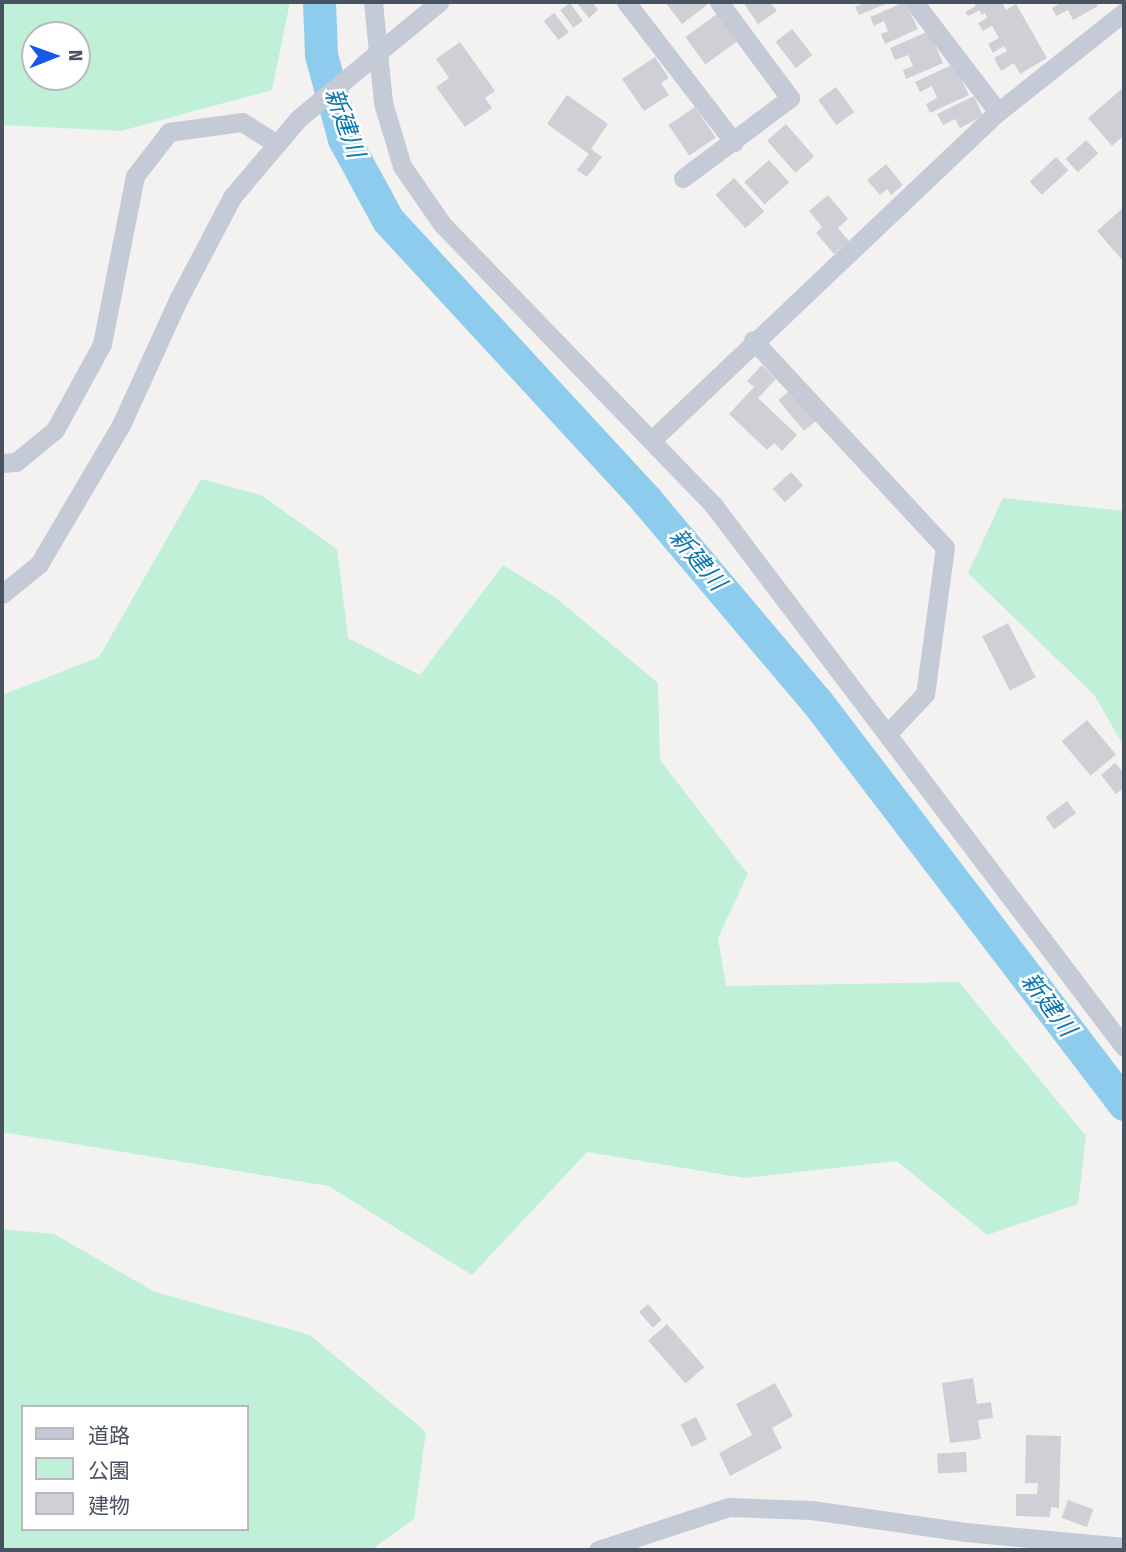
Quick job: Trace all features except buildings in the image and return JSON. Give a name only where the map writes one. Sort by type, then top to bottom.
[{"type":"street","points":[[373,2],[383,103],[402,166],[442,224],[497,286],[653,439],[715,506],[1124,1047]]},
{"type":"street","points":[[2,594],[39,564],[121,425],[232,197],[299,118],[376,51],[439,2]]},
{"type":"street","points":[[626,2],[734,142]]},
{"type":"street","points":[[683,178],[790,99],[719,2]]},
{"type":"street","points":[[914,2],[998,112]]},
{"type":"street","points":[[653,439],[754,340],[998,112],[1124,12]]},
{"type":"street","points":[[2,463],[16,462],[55,430],[102,344],[135,176],[169,132],[242,122],[277,144]]},
{"type":"street","points":[[754,340],[945,547],[925,694],[888,733]]},
{"type":"street","points":[[598,1550],[729,1507],[811,1510],[965,1532],[1124,1547]]},
{"type":"green space","points":[[2,2],[290,2],[272,90],[121,131],[2,125]]},
{"type":"green space","points":[[201,479],[261,495],[337,549],[348,638],[420,675],[503,565],[556,598],[658,683],[660,760],[748,874],[718,938],[726,986],[959,982],[1086,1136],[1078,1204],[987,1235],[897,1161],[744,1178],[587,1152],[472,1275],[328,1186],[2,1132],[2,695],[99,657]]},
{"type":"green space","points":[[1003,498],[1124,511],[1124,747],[1095,696],[968,573]]},
{"type":"green space","points":[[2,1229],[54,1234],[155,1292],[310,1335],[426,1432],[414,1519],[371,1550],[2,1550]]},
{"type":"waterway","name":"新建川","points":[[319,2],[321,55],[344,139],[388,220],[647,501],[817,702],[1124,1104]]}]
